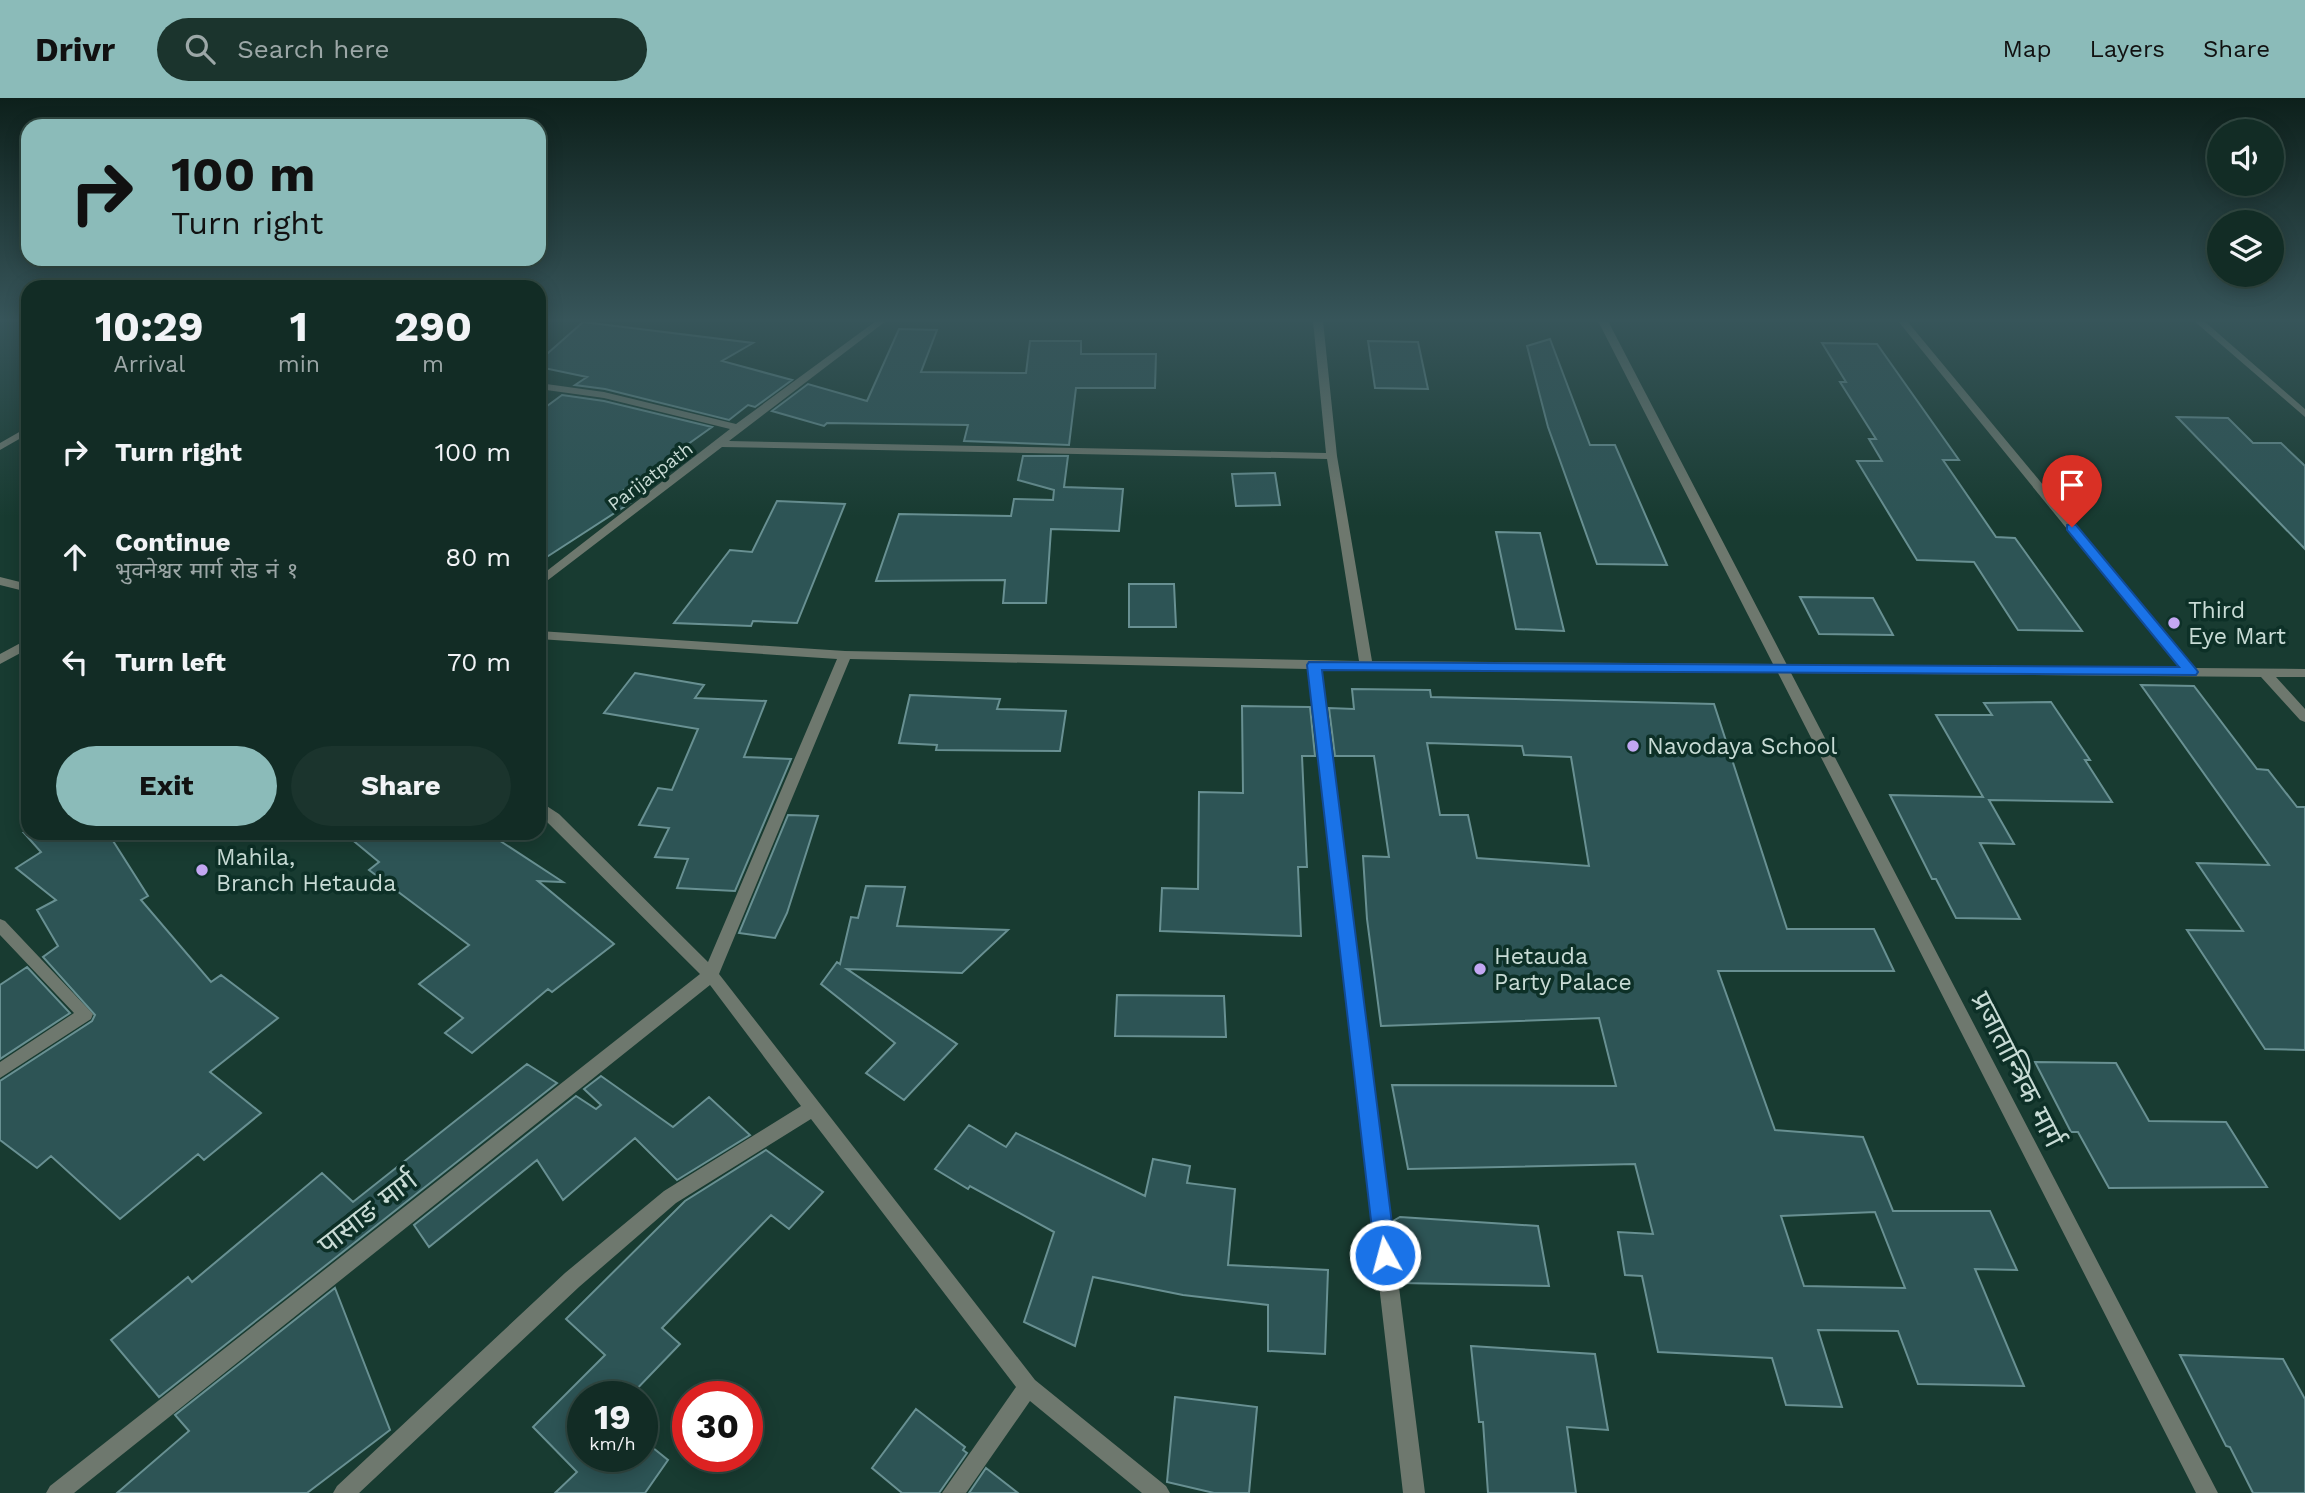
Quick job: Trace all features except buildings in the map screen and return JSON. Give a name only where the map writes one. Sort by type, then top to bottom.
[{"type":"street","name":"Parijatpath","points":[[546,578],[794,386]]},
{"type":"street","points":[[1325,386],[1332,456],[1366,666]]},
{"type":"street","name":"प्रजातान्त्रिक मार्ग","points":[[1637,386],[2207,1493]]},
{"type":"street","points":[[1956,386],[2191,672]]},
{"type":"street","points":[[2273,386],[2305,414]]},
{"type":"street","points":[[546,387],[604,395],[738,428]]},
{"type":"street","points":[[0,447],[21,434]]},
{"type":"street","points":[[720,444],[1332,456]]},
{"type":"street","points":[[0,581],[21,586]]},
{"type":"street","points":[[546,635],[845,655],[1366,666],[2305,673]]},
{"type":"street","points":[[0,660],[21,647]]},
{"type":"street","points":[[712,975],[845,655]]},
{"type":"street","points":[[1314,665],[1415,1493]]},
{"type":"street","points":[[2265,673],[2305,717]]},
{"type":"street","points":[[546,812],[712,975],[1028,1387],[1158,1493]]},
{"type":"street","points":[[0,925],[85,1013],[0,1071]]},
{"type":"street","name":"पासाङ मार्ग","points":[[57,1493],[712,975]]},
{"type":"street","points":[[344,1493],[572,1280],[670,1197],[813,1108]]},
{"type":"street","points":[[953,1493],[1028,1387]]},
{"type":"place","name":"Third Eye Mart","points":[[2174,623]]},
{"type":"place","name":"Navodaya School","points":[[1633,746]]},
{"type":"place","name":"Mahila, Branch Hetauda","points":[[202,870]]},
{"type":"place","name":"Hetauda Party Palace","points":[[1480,969]]},
{"type":"route","points":[[1385,1255],[1314,665],[2191,672],[2072,527]]}]
